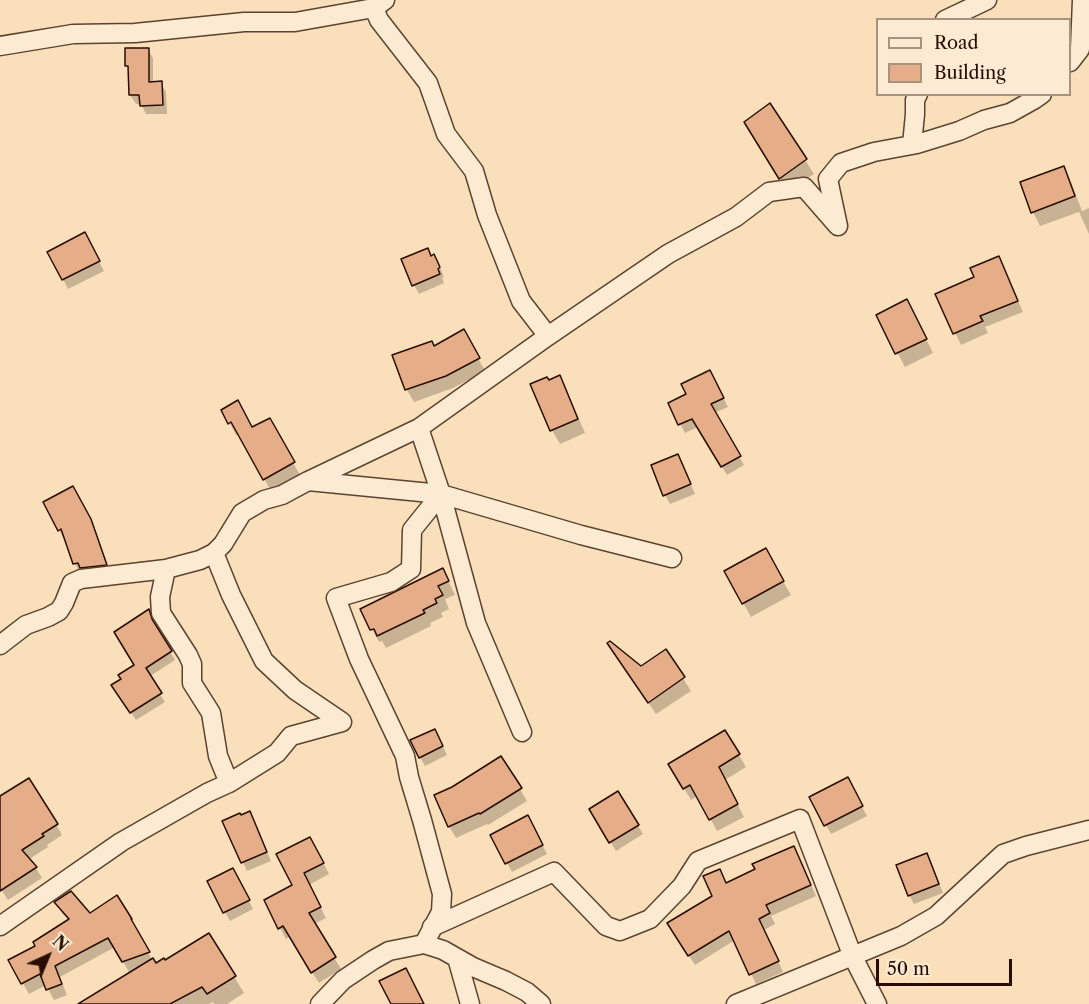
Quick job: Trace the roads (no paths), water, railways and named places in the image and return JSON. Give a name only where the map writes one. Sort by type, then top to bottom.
[{"type":"street","points":[[949,18],[987,0]]},
{"type":"street","points":[[1071,61],[1080,49],[1082,0]]},
{"type":"street","points":[[0,46],[73,34],[135,33],[244,22],[295,22],[380,4],[379,20],[428,83],[446,134],[474,171],[487,215],[521,301],[548,336]]},
{"type":"street","points":[[912,145],[917,96]]},
{"type":"street","points":[[0,645],[26,625],[59,611],[72,583],[81,579],[166,570],[200,560],[214,553],[223,544],[242,513],[264,500],[282,495],[419,428],[668,254],[736,217],[769,192],[804,187],[838,226],[828,179],[841,163],[874,152],[912,145],[959,131],[984,120],[1010,113],[1039,96]]},
{"type":"street","points":[[419,428],[441,494],[476,623],[522,732]]},
{"type":"street","points":[[308,481],[441,494],[581,535],[672,558]]},
{"type":"street","points":[[424,944],[441,912],[442,894],[405,756],[359,659],[336,598],[391,582],[411,569],[412,530],[441,494]]},
{"type":"street","points":[[0,926],[121,842],[230,783],[277,753],[291,736],[342,722],[296,690],[264,661],[231,595],[214,553]]},
{"type":"street","points":[[166,570],[160,597],[161,613],[192,664],[192,683],[211,713],[218,756],[230,783]]},
{"type":"street","points":[[432,927],[554,872],[606,926],[620,931],[650,919],[682,886],[698,861],[800,819],[853,957],[877,1004]]},
{"type":"street","points":[[736,1004],[901,936],[936,915],[1004,854],[1089,830]]},
{"type":"street","points":[[320,1004],[343,980],[373,960],[389,951],[424,944],[443,950],[527,992],[540,1004]]},
{"type":"street","points":[[457,958],[470,1004]]}]
